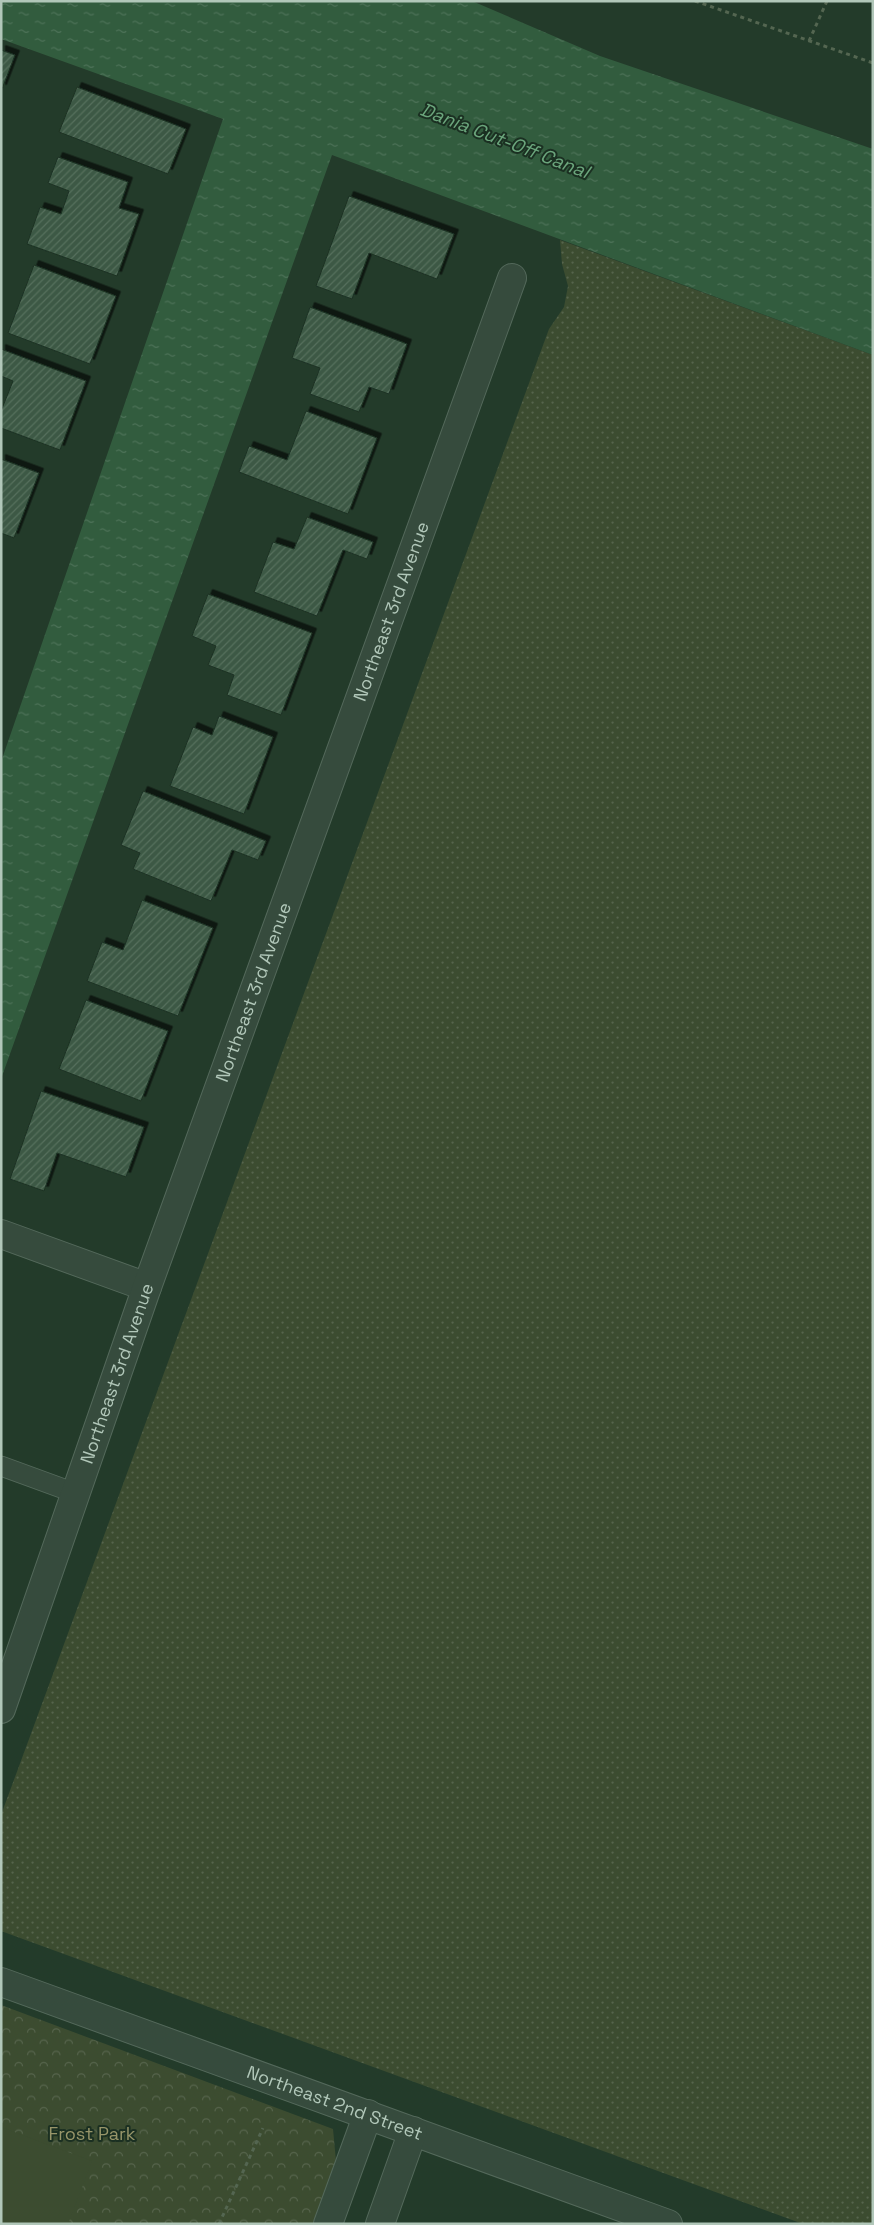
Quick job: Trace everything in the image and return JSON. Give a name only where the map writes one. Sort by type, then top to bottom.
[{"type":"street","name":"Northeast 3rd Avenue","points":[[1,1709],[147,1287],[512,278]]},
{"type":"street","points":[[1,1234],[147,1287]]},
{"type":"street","name":"Northeast 2nd Street","points":[[1,1982],[668,2224]]},
{"type":"street","points":[[328,2224],[368,2114]]},
{"type":"street","points":[[380,2224],[413,2131]]},
{"type":"lane","points":[[1,1466],[76,1493]]},
{"type":"path","points":[[695,1],[873,63]]},
{"type":"path","points":[[809,41],[827,1]]},
{"type":"path","points":[[218,2224],[262,2128]]},
{"type":"green space","points":[[560,240],[873,355],[873,2224],[803,2224],[1,1931],[1,1815],[549,329],[564,307],[568,286],[562,264]]},
{"type":"green space","name":"Frost Park","points":[[1,2005],[333,2129],[337,2172],[318,2224],[1,2224]]},
{"type":"green space","points":[[1,2127],[92,2161],[68,2224],[1,2224]]},
{"type":"water","name":"Dania Cut-Off Canal","points":[[1,1],[472,1],[600,56],[873,149],[873,355],[332,155],[1,1079],[1,762],[223,119],[1,39]]},
{"type":"building","points":[[1,50],[15,55],[2,89],[1,89]]},
{"type":"building","points":[[77,87],[186,129],[168,174],[59,132]]},
{"type":"building","points":[[58,157],[128,182],[119,208],[139,214],[117,276],[27,244],[40,207],[61,214],[69,191],[48,183]]},
{"type":"building","points":[[349,196],[454,234],[437,279],[369,253],[352,299],[316,286]]},
{"type":"building","points":[[34,265],[116,296],[90,364],[8,333]]},
{"type":"building","points":[[310,307],[407,344],[389,394],[369,387],[359,412],[310,394],[320,368],[292,358]]},
{"type":"building","points":[[1,349],[86,381],[60,450],[1,428],[1,411],[13,381],[1,376]]},
{"type":"building","points":[[306,411],[377,438],[348,514],[239,472],[249,446],[287,460]]},
{"type":"building","points":[[1,459],[39,473],[14,538],[1,533]]},
{"type":"building","points":[[307,517],[373,542],[367,559],[343,550],[317,616],[254,592],[273,542],[294,549]]},
{"type":"building","points":[[208,594],[312,633],[281,715],[227,695],[234,675],[208,665],[216,646],[192,636]]},
{"type":"building","points":[[219,716],[273,737],[244,814],[170,786],[193,727],[212,735]]},
{"type":"building","points":[[143,791],[266,841],[258,860],[232,850],[211,901],[133,869],[140,853],[121,845]]},
{"type":"building","points":[[142,900],[213,928],[178,1016],[87,981],[102,942],[123,950]]},
{"type":"building","points":[[86,1000],[168,1031],[141,1101],[59,1069]]},
{"type":"building","points":[[41,1091],[144,1127],[126,1177],[57,1153],[44,1191],[10,1179]]}]
